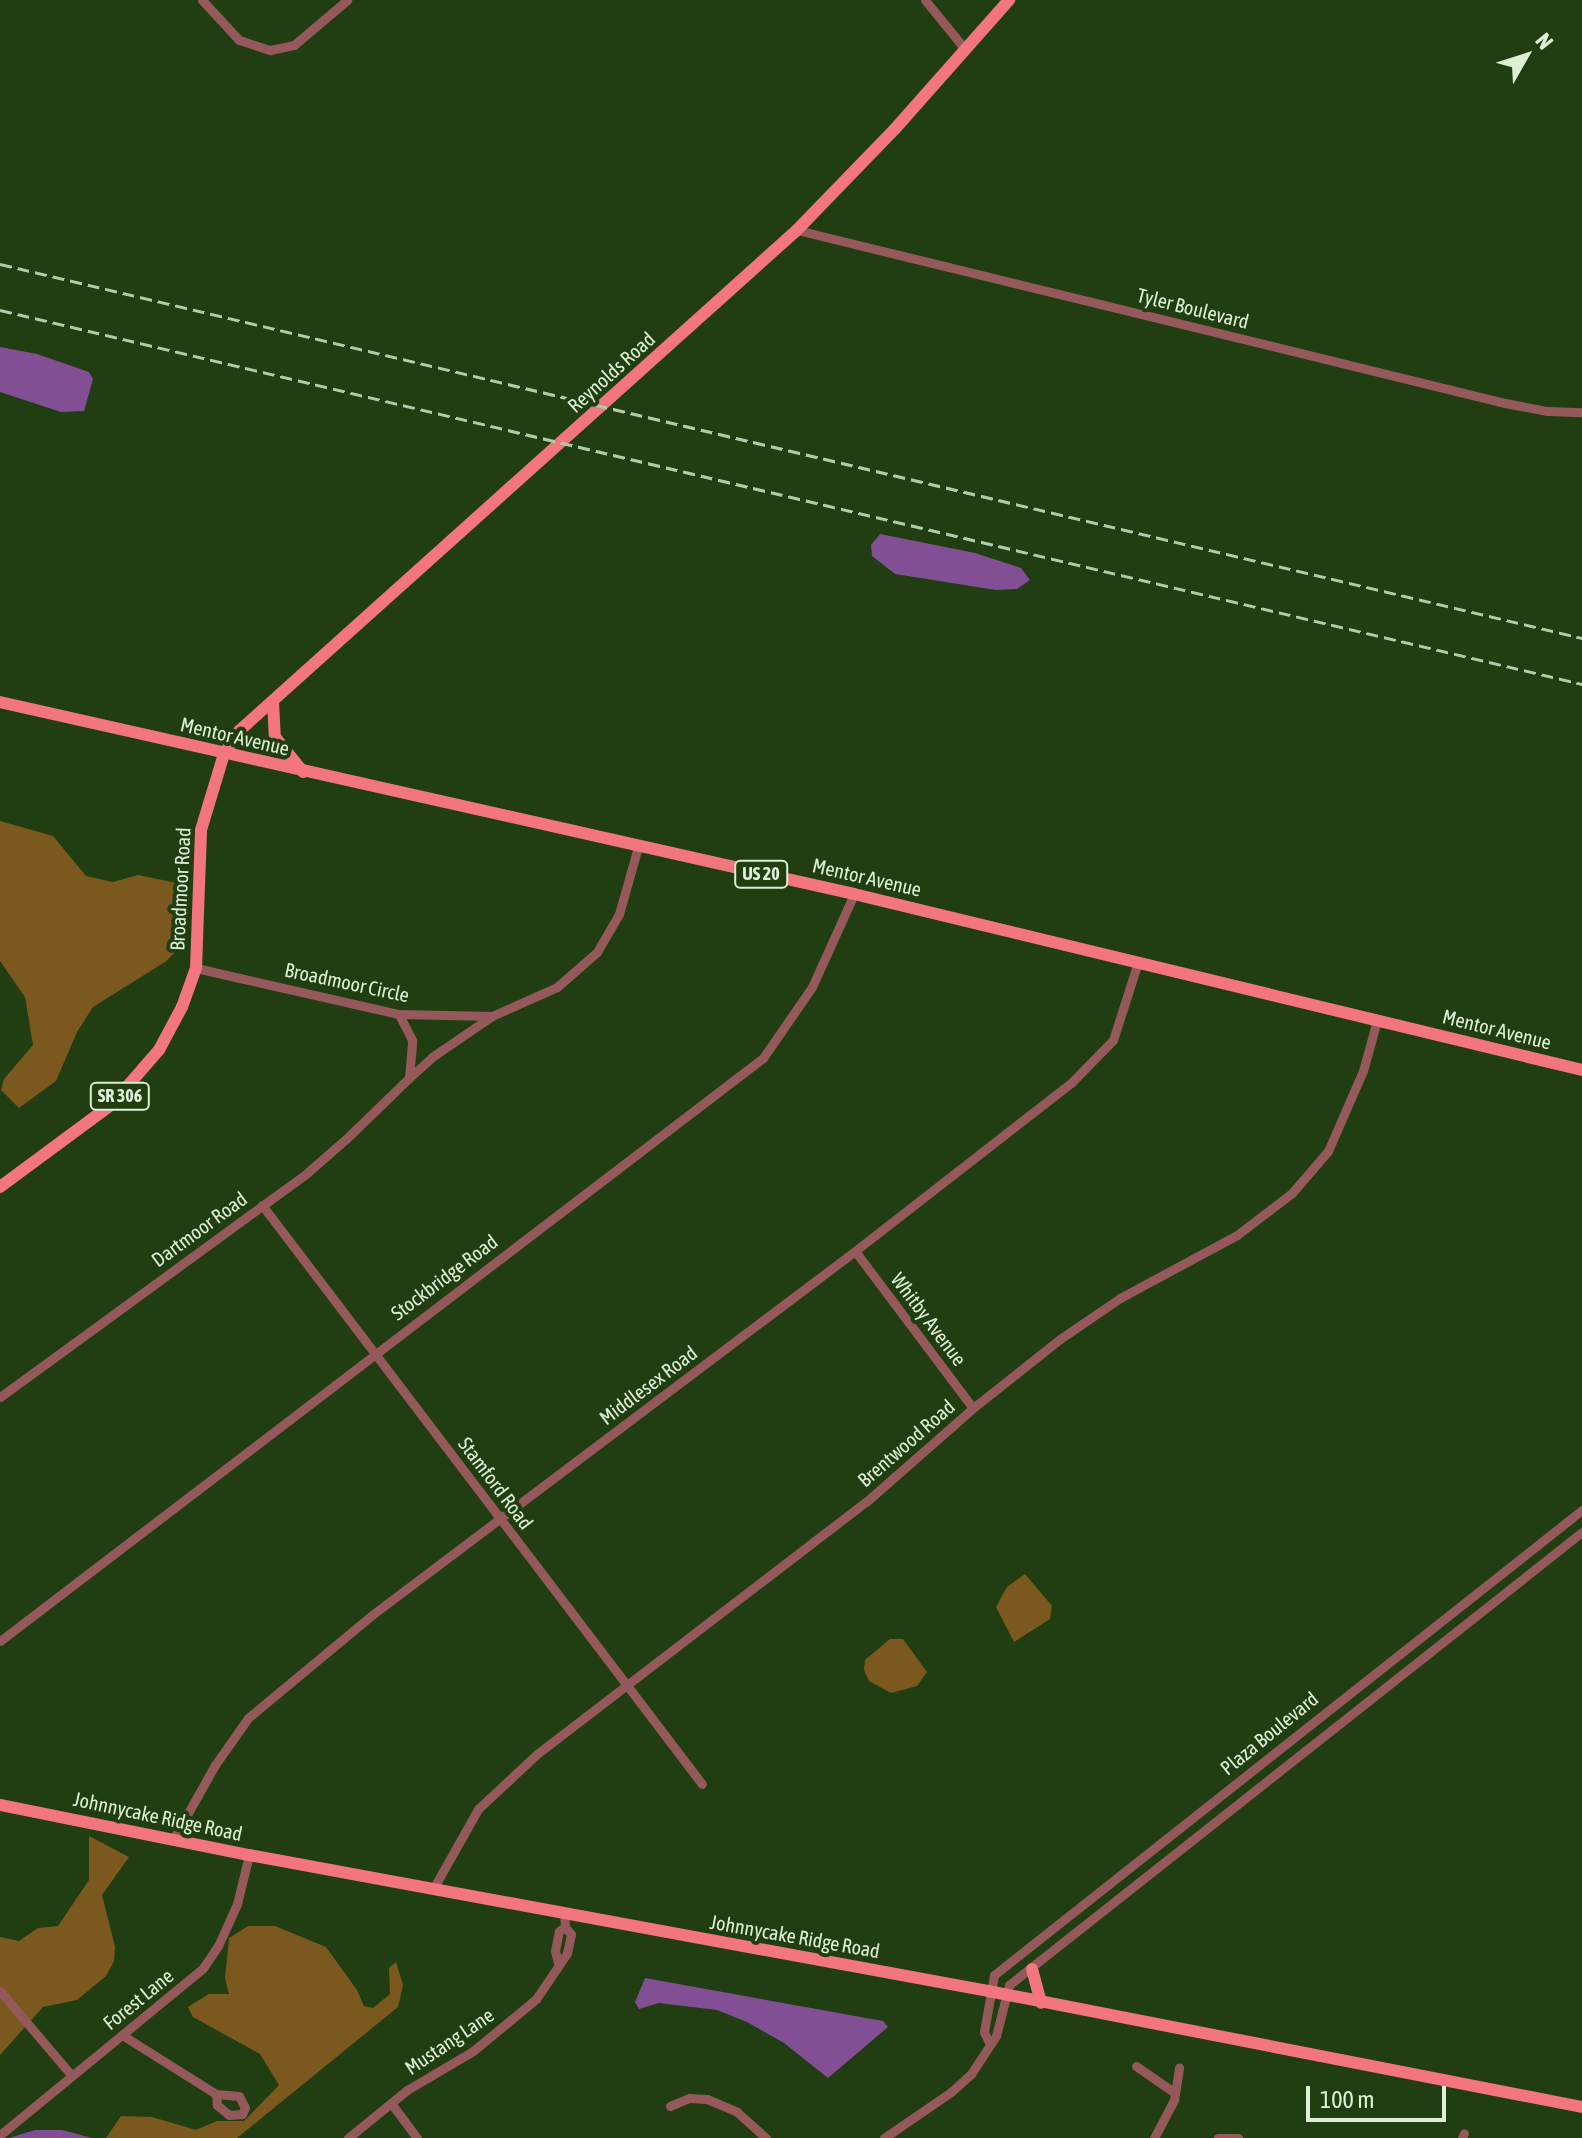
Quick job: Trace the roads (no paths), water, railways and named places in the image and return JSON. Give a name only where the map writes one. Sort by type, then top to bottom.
[{"type":"main road","name":"Reynolds Road","points":[[224,754],[239,731],[797,230],[1009,0]]},
{"type":"main road","name":"Mentor Avenue","points":[[0,702],[854,894],[1582,1070]]},
{"type":"main road","points":[[273,702],[275,737],[303,772]]},
{"type":"main road","name":"Broadmoor Road","points":[[0,1187],[91,1121],[137,1077],[159,1050],[182,1007],[196,968],[200,913],[199,842],[224,754]]},
{"type":"main road","name":"Johnnycake Ridge Road","points":[[0,1805],[433,1889],[565,1920],[988,1991],[1582,2107]]},
{"type":"main road","points":[[1032,1969],[1041,2003]]},
{"type":"street","points":[[202,0],[239,40],[270,50],[294,45],[347,0]]},
{"type":"street","points":[[925,0],[965,49]]},
{"type":"street","name":"Tyler Boulevard","points":[[797,230],[1505,403],[1547,411],[1582,412]]},
{"type":"street","name":"Dartmoor Road","points":[[0,1397],[308,1172],[432,1057],[492,1016],[557,987],[597,952],[619,914],[638,847]]},
{"type":"street","name":"Stockbridge Road","points":[[0,1641],[763,1058],[812,987],[854,894]]},
{"type":"street","name":"Middlesex Road","points":[[174,1838],[215,1765],[248,1718],[372,1615],[855,1251],[1071,1083],[1113,1040],[1138,962]]},
{"type":"street","name":"Broadmoor Circle","points":[[196,968],[399,1014],[492,1016]]},
{"type":"street","points":[[399,1014],[412,1040],[413,1059],[409,1078]]},
{"type":"street","name":"Brentwood Road","points":[[433,1889],[478,1809],[537,1754],[866,1502],[973,1408],[1060,1339],[1120,1298],[1237,1235],[1292,1193],[1328,1151],[1363,1071],[1377,1020]]},
{"type":"street","name":"Stamford Road","points":[[262,1205],[702,1784]]},
{"type":"street","name":"Whitby Avenue","points":[[855,1251],[973,1408]]},
{"type":"street","name":"Plaza Boulevard","points":[[988,1991],[994,1975],[1582,1510]]},
{"type":"street","name":"Plaza Boulevard","points":[[1007,1995],[1009,1985],[1582,1532]]},
{"type":"street","name":"Forest Lane","points":[[0,2135],[203,1968],[218,1946],[237,1904],[249,1855]]},
{"type":"street","name":"Mustang Lane","points":[[348,2138],[391,2103],[497,2033],[536,1999],[567,1953],[571,1934],[565,1920]]},
{"type":"street","points":[[0,1991],[72,2076]]},
{"type":"street","points":[[988,1991],[984,2032],[989,2042]]},
{"type":"street","points":[[884,2138],[960,2086],[979,2064],[989,2042],[996,2036],[1007,1995]]},
{"type":"street","points":[[122,2035],[216,2094]]},
{"type":"street","points":[[1136,2066],[1175,2093]]},
{"type":"street","points":[[1154,2138],[1175,2093],[1179,2067]]},
{"type":"street","points":[[670,2106],[689,2098],[707,2099],[737,2112],[766,2138]]},
{"type":"street","points":[[391,2103],[417,2138]]},
{"type":"street","points":[[1218,2138],[1238,2138]]},
{"type":"railway","points":[[0,264],[1582,638]]},
{"type":"railway","points":[[0,310],[1582,684]]}]
